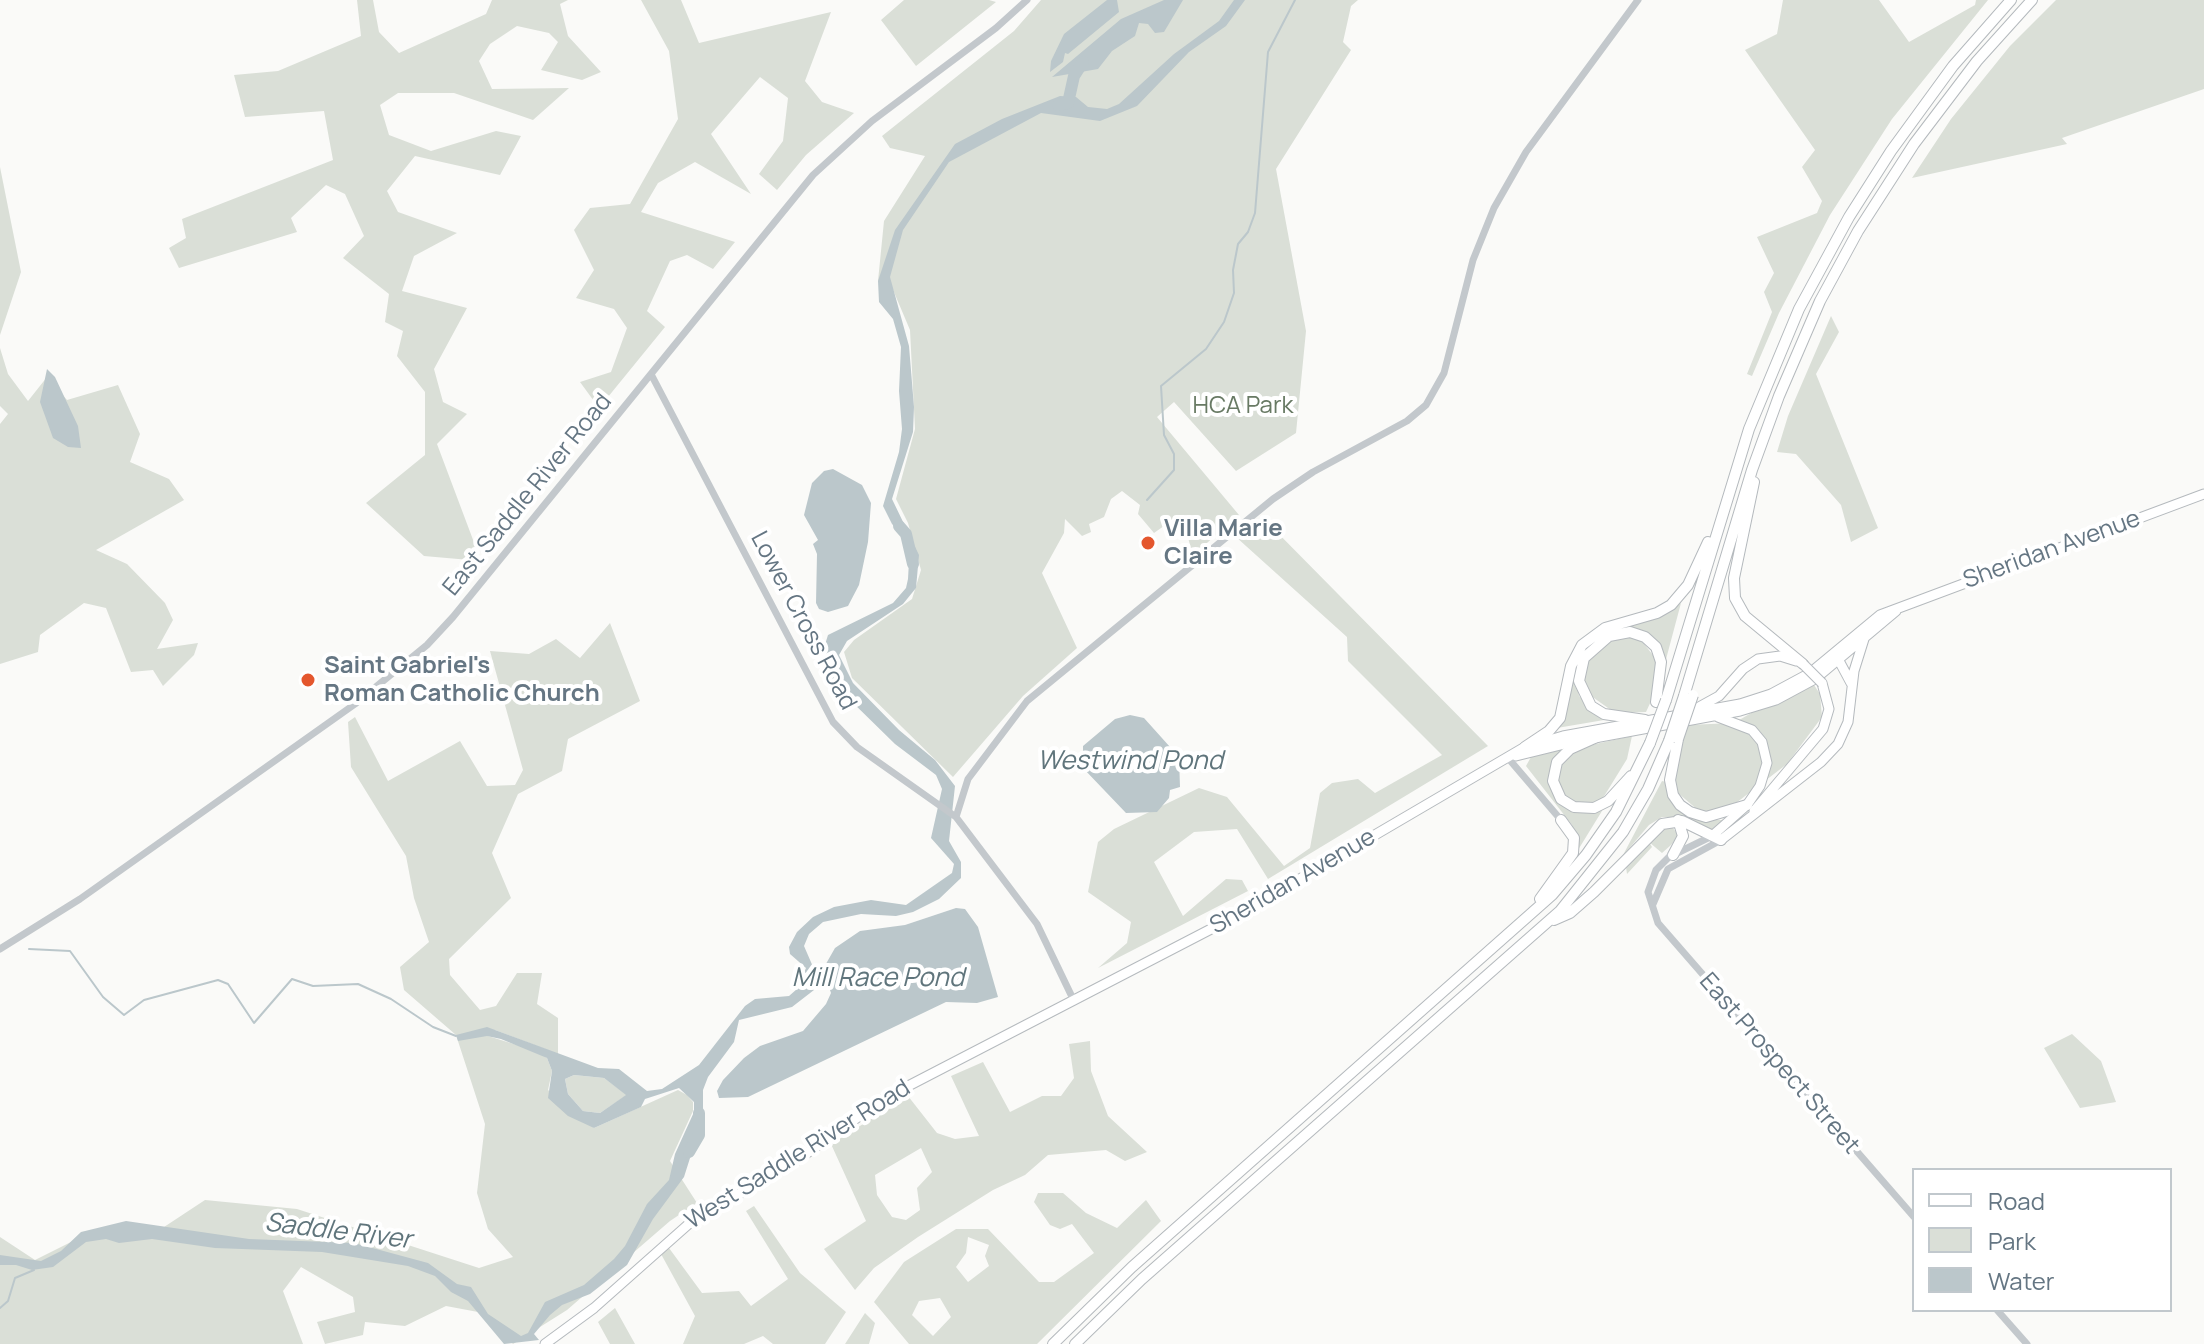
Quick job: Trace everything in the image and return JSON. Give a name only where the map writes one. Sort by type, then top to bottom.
[{"type":"highway","points":[[1053,1344],[1132,1267],[1514,931],[1586,855],[1616,812],[1650,743],[1721,516],[1773,368],[1835,240],[1921,107],[2011,0]]},
{"type":"highway","points":[[1075,1344],[1142,1279],[1549,923],[1618,840],[1674,740],[1699,645],[1761,444],[1810,324],[1872,209],[1961,81],[2032,0]]},
{"type":"highway","points":[[1761,444],[1734,591],[1745,616],[1803,664]]},
{"type":"highway","points":[[1525,747],[1549,731],[1560,718],[1571,666],[1582,645],[1605,628],[1657,613],[1676,600],[1688,585],[1721,516]]},
{"type":"highway","points":[[1645,720],[1604,714],[1591,706],[1579,681],[1584,658],[1609,636],[1630,632],[1645,637],[1660,657],[1661,701]]},
{"type":"highway","points":[[1599,736],[1570,749],[1557,762],[1553,781],[1565,802],[1584,810],[1599,807],[1612,798],[1640,766]]},
{"type":"highway","points":[[1674,740],[1670,780],[1680,805],[1706,817],[1747,805]]},
{"type":"highway","points":[[1514,931],[1571,858],[1574,838],[1561,820]]},
{"type":"highway","points":[[1549,923],[1570,913],[1594,892],[1654,829],[1678,820],[1717,838]]},
{"type":"highway","points":[[1673,855],[1683,836],[1678,820]]},
{"type":"main road","name":"Sheridan Avenue","points":[[1508,758],[1599,736],[1752,709],[1787,695],[1880,615],[2204,494]]},
{"type":"main road","name":"Sheridan Avenue","points":[[1074,1001],[1240,914],[1525,747],[1563,736],[1740,704],[1771,694],[1864,639],[1901,607]]},
{"type":"main road","points":[[1717,838],[1744,822],[1835,749],[1848,722],[1852,686],[1864,639]]},
{"type":"main road","points":[[1681,714],[1715,700],[1743,669],[1758,659],[1780,656],[1803,664],[1822,683],[1829,709],[1823,729],[1744,822]]},
{"type":"main road","points":[[1836,656],[1852,686]]},
{"type":"main road","points":[[1715,716],[1748,727],[1764,747],[1765,774],[1747,805],[1717,838]]},
{"type":"main road","name":"West Saddle River Road","points":[[545,1344],[594,1308],[670,1237],[707,1212],[793,1163],[885,1098],[1074,1001]]},
{"type":"street","name":"East Saddle River Road","points":[[0,949],[64,910],[355,704],[427,645],[652,376],[796,195],[832,156],[872,121],[996,28],[1027,0]]},
{"type":"street","points":[[954,815],[968,779],[1027,701],[1273,499],[1310,474],[1407,421],[1426,405],[1444,373],[1473,260],[1494,208],[1526,152],[1638,0]]},
{"type":"street","name":"Lower Cross Road","points":[[652,376],[833,722],[857,747],[954,815],[1037,924],[1074,1001]]},
{"type":"street","points":[[1508,758],[1561,820]]},
{"type":"street","points":[[1652,906],[1648,892],[1659,865],[1673,855],[1717,838]]},
{"type":"street","points":[[1652,906],[1660,881],[1668,869],[1717,838]]},
{"type":"street","name":"East Prospect Street","points":[[1652,906],[1658,923],[1676,947],[1912,1215]]},
{"type":"street","points":[[1999,1312],[2027,1344]]},
{"type":"green space","points":[[357,0],[373,0],[379,32],[399,53],[486,14],[492,0],[568,0],[560,4],[568,36],[601,72],[582,80],[541,70],[558,42],[549,33],[517,26],[490,44],[479,61],[492,89],[569,88],[533,120],[454,93],[398,93],[380,105],[389,135],[431,151],[496,131],[521,136],[500,175],[415,156],[387,191],[398,212],[457,233],[414,256],[402,291],[467,308],[434,369],[443,402],[467,414],[437,444],[481,561],[424,556],[366,503],[425,455],[425,392],[397,356],[403,331],[385,322],[389,294],[343,258],[364,236],[345,194],[326,185],[291,218],[297,232],[179,268],[169,248],[186,238],[182,219],[333,160],[324,111],[245,117],[234,75],[278,71],[361,36]]},
{"type":"green space","points":[[641,0],[681,0],[699,43],[831,12],[805,81],[822,102],[854,113],[806,155],[777,190],[759,174],[783,141],[788,98],[760,77],[711,134],[751,194],[695,162],[658,183],[641,212],[735,242],[713,269],[687,255],[670,261],[647,311],[665,327],[599,408],[580,382],[611,372],[627,328],[614,309],[576,298],[594,270],[574,230],[590,208],[630,204],[678,119],[669,51]]},
{"type":"green space","points":[[904,0],[996,2],[916,66],[881,20]]},
{"type":"green space","name":"HCA Park","points":[[1041,0],[1358,0],[1351,6],[1343,42],[1351,50],[1276,169],[1306,331],[1296,433],[1236,471],[1174,402],[1157,417],[1239,515],[1200,549],[1191,549],[1185,526],[1178,516],[1154,533],[1138,514],[1140,505],[1122,491],[1111,499],[1104,517],[1089,524],[1091,532],[1082,536],[1065,519],[1064,533],[1042,573],[1077,648],[1023,696],[953,777],[852,678],[844,652],[854,640],[912,599],[921,570],[908,523],[896,499],[915,429],[910,330],[888,278],[878,281],[884,221],[925,156],[890,148],[882,136],[1014,31]]},
{"type":"green space","points":[[1783,0],[1879,0],[1909,42],[1975,5],[1976,0],[1988,0],[1892,119],[1830,215],[1779,313],[1752,376],[1747,374],[1772,312],[1764,292],[1774,273],[1757,237],[1817,213],[1822,201],[1802,167],[1815,150],[1745,50],[1777,34]]},
{"type":"green space","points":[[2056,0],[2204,0],[2204,89],[2062,138],[2067,144],[1912,178],[1951,119],[2010,46]]},
{"type":"green space","points":[[0,167],[21,272],[0,335]]},
{"type":"green space","points":[[1831,316],[1839,332],[1816,374],[1878,528],[1851,542],[1841,505],[1796,454],[1777,452],[1788,416]]},
{"type":"green space","points":[[0,348],[8,374],[28,401],[47,377],[67,400],[118,385],[140,434],[130,462],[169,479],[184,500],[96,550],[127,564],[165,603],[173,620],[157,649],[198,643],[194,655],[163,686],[153,670],[131,672],[106,608],[84,603],[40,635],[38,652],[0,664],[0,424],[8,414],[0,406]]},
{"type":"green space","points":[[1263,518],[1488,746],[1268,879],[1237,829],[1194,832],[1154,862],[1183,916],[1226,879],[1242,880],[1248,891],[1098,968],[1127,943],[1131,922],[1088,892],[1098,842],[1114,829],[1199,788],[1227,797],[1284,866],[1310,848],[1320,793],[1332,783],[1358,779],[1375,793],[1442,755],[1348,661],[1347,637],[1236,537]]},
{"type":"green space","points":[[1681,603],[1665,663],[1654,638],[1641,630],[1624,628],[1657,618]]},
{"type":"green space","points":[[610,623],[640,701],[568,739],[562,771],[518,794],[492,853],[511,898],[449,959],[450,975],[480,1010],[496,1006],[517,973],[542,973],[537,1004],[558,1018],[558,1054],[495,1030],[488,1036],[533,1050],[547,1058],[552,1071],[548,1090],[594,1128],[678,1090],[687,1095],[693,1102],[693,1111],[670,1161],[697,1203],[670,1221],[567,1310],[513,1344],[478,1312],[446,1306],[405,1326],[365,1322],[363,1335],[325,1344],[317,1322],[355,1312],[353,1297],[301,1267],[283,1291],[303,1344],[0,1344],[0,1237],[35,1260],[85,1235],[161,1229],[205,1200],[297,1209],[479,1268],[513,1257],[488,1229],[477,1193],[485,1124],[456,1035],[404,990],[400,967],[429,942],[414,898],[406,856],[351,767],[348,722],[355,717],[388,781],[460,741],[487,786],[515,785],[523,770],[490,651],[529,654],[556,639],[580,658]]},
{"type":"green space","points":[[1626,636],[1641,640],[1656,659],[1652,699],[1646,712],[1615,713],[1580,688],[1582,657],[1596,643]]},
{"type":"green space","points":[[1573,669],[1576,669],[1579,696],[1604,720],[1557,728],[1568,706]]},
{"type":"green space","points":[[1810,679],[1820,694],[1822,717],[1787,764],[1736,803],[1711,811],[1699,811],[1678,793],[1672,776],[1687,725],[1734,723]]},
{"type":"green space","points":[[1632,736],[1627,759],[1603,798],[1595,803],[1574,803],[1562,793],[1557,782],[1557,761],[1568,750]]},
{"type":"green space","points":[[1561,749],[1550,768],[1552,791],[1591,812],[1602,811],[1578,850],[1572,825],[1526,766],[1531,757]]},
{"type":"green space","points":[[1662,781],[1666,782],[1668,791],[1705,820],[1725,820],[1709,833],[1684,817],[1662,817],[1649,825],[1622,857]]},
{"type":"green space","points":[[1670,825],[1679,835],[1671,845],[1662,853],[1649,842],[1652,847],[1627,874],[1626,867],[1649,838]]},
{"type":"green space","points":[[2072,1034],[2101,1061],[2116,1102],[2080,1108],[2044,1048]]},
{"type":"green space","points":[[1090,1041],[1091,1071],[1108,1116],[1147,1152],[1125,1161],[1106,1150],[1048,1155],[1025,1175],[993,1190],[918,1237],[874,1268],[855,1290],[824,1249],[866,1221],[831,1144],[908,1096],[937,1133],[955,1139],[979,1136],[951,1076],[983,1062],[1010,1112],[1042,1096],[1061,1096],[1074,1078],[1069,1044]],"holes":[[[921,1148],[932,1172],[917,1188],[920,1210],[906,1220],[892,1217],[877,1195],[875,1175]]]},
{"type":"green space","points":[[574,1075],[604,1078],[627,1095],[600,1113],[583,1111],[568,1094],[565,1079]]},
{"type":"green space","points":[[1038,1193],[1063,1193],[1086,1213],[1117,1228],[1146,1200],[1161,1221],[1037,1344],[909,1344],[874,1302],[904,1262],[956,1229],[988,1229],[1039,1282],[1054,1282],[1094,1253],[1072,1224],[1060,1229],[1050,1225],[1034,1202]],"holes":[[[968,1237],[989,1245],[985,1256],[989,1266],[968,1282],[956,1267],[966,1253]],[[940,1298],[951,1317],[933,1336],[912,1315],[919,1301]]]},
{"type":"green space","points":[[754,1206],[800,1273],[846,1312],[825,1344],[773,1344],[763,1336],[744,1344],[683,1344],[695,1316],[661,1254],[669,1248],[702,1293],[739,1291],[751,1306],[788,1279],[746,1211]]},
{"type":"green space","points":[[615,1308],[635,1344],[610,1344],[598,1322]]},
{"type":"green space","points":[[865,1313],[875,1323],[869,1344],[845,1344]]},
{"type":"water","points":[[1107,0],[1117,0],[1119,12],[1068,54],[1065,53],[1063,62],[1050,72],[1051,61],[1064,34]]},
{"type":"water","points":[[1164,0],[1183,0],[1164,32],[1155,33],[1148,24],[1139,23],[1135,36],[1112,51],[1098,69],[1052,77],[1121,19]]},
{"type":"water","points":[[1234,0],[1245,0],[1226,26],[1189,52],[1137,106],[1100,121],[1041,113],[949,162],[903,230],[890,277],[909,346],[913,432],[892,499],[919,555],[916,588],[903,604],[847,641],[839,655],[853,683],[899,730],[935,760],[955,786],[949,841],[961,862],[961,878],[939,899],[913,912],[896,916],[861,914],[823,922],[809,934],[804,946],[817,976],[814,990],[792,1007],[739,1020],[734,1042],[708,1077],[703,1090],[703,1117],[684,1177],[653,1219],[627,1265],[590,1294],[562,1305],[550,1315],[534,1334],[539,1340],[504,1344],[468,1301],[451,1292],[435,1276],[408,1266],[322,1252],[215,1248],[152,1239],[119,1243],[106,1239],[86,1242],[53,1267],[32,1270],[16,1265],[0,1265],[0,1255],[41,1261],[61,1251],[81,1232],[126,1221],[249,1239],[354,1243],[428,1263],[457,1284],[471,1287],[488,1314],[521,1336],[528,1333],[545,1302],[584,1285],[614,1259],[625,1246],[647,1204],[669,1180],[675,1154],[694,1112],[694,1102],[679,1088],[645,1099],[641,1107],[594,1128],[568,1116],[548,1098],[552,1071],[547,1058],[501,1039],[487,1036],[458,1041],[456,1035],[487,1027],[598,1068],[619,1069],[647,1091],[662,1089],[699,1065],[745,1006],[755,999],[789,996],[797,989],[806,968],[790,954],[789,947],[797,932],[813,917],[834,907],[871,900],[906,905],[952,873],[954,864],[931,838],[942,789],[936,775],[895,744],[847,697],[834,683],[822,654],[828,635],[893,603],[906,588],[908,579],[910,543],[892,524],[883,506],[899,452],[902,429],[899,391],[901,347],[893,319],[879,302],[878,281],[895,230],[955,144],[1002,119],[1060,96],[1076,97],[1088,107],[1107,109],[1119,104],[1174,54],[1219,21]],"holes":[[[574,1075],[604,1078],[626,1095],[600,1113],[583,1111],[568,1094],[565,1079]]]},
{"type":"water","points":[[47,369],[55,377],[78,426],[81,448],[68,447],[53,438],[40,402]]},
{"type":"water","points":[[833,469],[862,485],[871,503],[868,542],[859,585],[848,606],[828,612],[819,609],[816,603],[817,554],[813,544],[818,540],[804,515],[812,483],[824,471]]},
{"type":"water","name":"Westwind Pond","points":[[1130,715],[1144,718],[1179,757],[1180,787],[1170,790],[1169,798],[1157,812],[1126,813],[1083,768],[1083,746],[1115,719]]},
{"type":"water","name":"Mill Race Pond","points":[[956,908],[965,909],[978,927],[998,997],[977,1003],[946,1002],[748,1097],[719,1098],[717,1091],[723,1080],[744,1058],[760,1046],[803,1031],[826,1004],[831,993],[823,969],[835,948],[860,931],[905,925]]},
{"type":"waterway","points":[[1147,500],[1174,470],[1174,454],[1164,435],[1161,386],[1206,349],[1224,322],[1234,293],[1233,270],[1238,244],[1248,232],[1255,213],[1268,52],[1295,0]]},
{"type":"waterway","name":"Saddle River","points":[[1058,105],[1068,103],[1074,76],[1083,62]]},
{"type":"waterway","name":"Saddle River","points":[[899,526],[906,534],[913,564]]},
{"type":"waterway","points":[[29,949],[70,951],[103,997],[124,1015],[144,1000],[218,980],[228,984],[254,1023],[292,979],[313,986],[358,984],[391,999],[433,1027],[456,1036]]},
{"type":"waterway","name":"Saddle River","points":[[689,1152],[699,1135],[699,1113]]},
{"type":"waterway","points":[[0,1308],[8,1301],[15,1278],[34,1270]]},
{"type":"place","name":"Villa Marie Claire","points":[[1148,543]]},
{"type":"place","name":"Saint Gabriel's Roman Catholic Church","points":[[308,680]]}]
